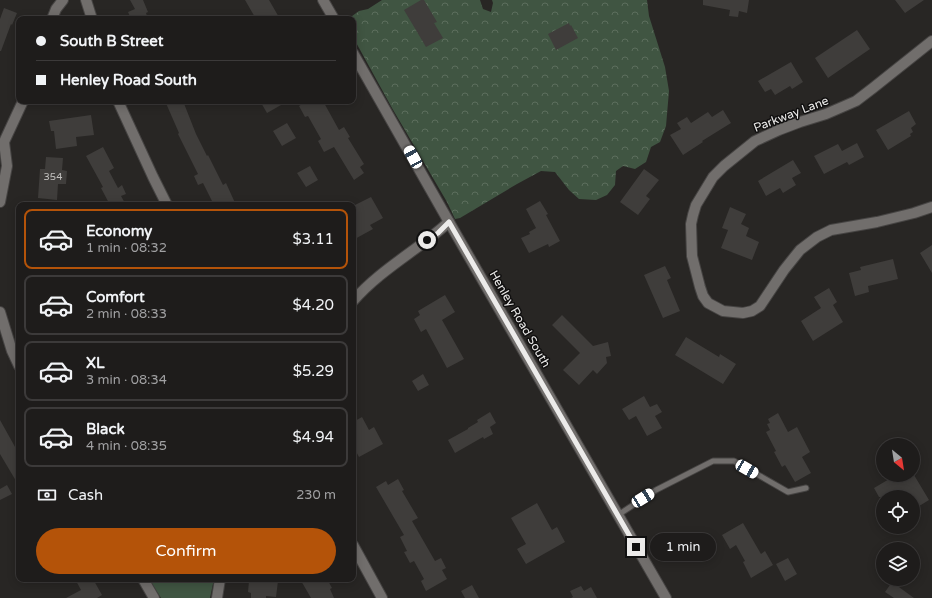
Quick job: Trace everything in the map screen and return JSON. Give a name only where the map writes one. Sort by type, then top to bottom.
[{"type":"street","points":[[53,16],[56,9],[63,0]]},
{"type":"street","points":[[86,0],[91,16]]},
{"type":"street","points":[[323,0],[332,16]]},
{"type":"street","name":"Parkway Lane","points":[[932,41],[856,101],[836,110],[779,130],[755,142],[735,156],[713,177],[696,205],[693,215],[692,256],[700,287],[708,303],[723,312],[743,313],[752,311],[760,306],[784,270],[800,250],[817,237],[831,230],[877,222],[932,207]]},
{"type":"street","name":"Henley Road South","points":[[356,58],[666,598]]},
{"type":"street","points":[[0,202],[7,166],[2,143],[22,104]]},
{"type":"street","points":[[119,104],[166,202]]},
{"type":"street","points":[[356,297],[382,273],[438,233],[449,222]]},
{"type":"street","points":[[0,312],[16,360]]},
{"type":"street","points":[[356,550],[382,598]]},
{"type":"street","points":[[145,582],[154,598]]},
{"type":"street","points":[[217,598],[220,582]]},
{"type":"lane","points":[[618,515],[656,490],[713,461],[734,461],[788,492],[806,488]]},
{"type":"green space","points":[[382,0],[480,0],[483,9],[491,12],[493,3],[492,0],[647,0],[649,16],[665,67],[669,91],[666,126],[660,142],[651,147],[646,162],[635,169],[623,166],[616,171],[615,185],[607,195],[596,200],[579,199],[569,190],[555,172],[541,171],[460,218],[455,219],[447,202],[392,108],[356,42],[356,16],[352,16],[359,11],[368,9]]},
{"type":"green space","points":[[151,582],[213,582],[210,598],[161,598]]},
{"type":"building","points":[[130,0],[143,0],[148,12],[146,13],[147,16],[130,16],[128,12],[135,9]]},
{"type":"building","points":[[245,0],[269,0],[278,16],[254,16]]},
{"type":"building","points":[[421,0],[424,0],[437,22],[434,23],[443,38],[426,47],[404,10]]},
{"type":"building","points":[[703,0],[749,0],[747,13],[739,11],[738,17],[729,16],[730,10],[703,5]]},
{"type":"building","points":[[895,0],[924,0],[905,13]]},
{"type":"building","points":[[4,8],[17,13],[0,51],[0,19]]},
{"type":"building","points":[[569,23],[578,38],[556,50],[548,34]]},
{"type":"building","points":[[857,30],[870,49],[828,78],[815,58]]},
{"type":"building","points":[[791,62],[803,82],[792,89],[790,86],[775,95],[771,89],[765,92],[758,81]]},
{"type":"building","points":[[166,104],[184,104],[196,134],[207,156],[208,155],[223,185],[226,183],[235,202],[212,202],[203,183],[198,185],[194,176],[198,174],[178,134],[179,133]]},
{"type":"building","points":[[262,104],[283,104],[267,113]]},
{"type":"building","points":[[302,104],[325,104],[339,130],[344,127],[350,137],[348,138],[364,164],[360,167],[364,173],[354,180],[334,147],[324,152],[318,141],[321,139],[308,116],[305,117],[299,106]]},
{"type":"building","points":[[723,110],[731,123],[683,155],[670,135],[681,129],[677,123],[687,117],[691,123],[708,112],[712,117]]},
{"type":"building","points":[[909,111],[916,124],[911,128],[913,132],[910,134],[911,136],[888,150],[876,130]]},
{"type":"building","points":[[91,115],[94,135],[76,137],[77,146],[56,149],[54,131],[51,131],[49,121]]},
{"type":"building","points":[[287,123],[296,138],[282,146],[273,131]]},
{"type":"building","points":[[857,143],[864,157],[849,165],[847,162],[824,174],[814,156],[838,144],[842,151]]},
{"type":"building","points":[[103,147],[114,168],[109,171],[118,188],[122,185],[126,194],[121,196],[124,202],[108,202],[101,188],[103,187],[86,156]]},
{"type":"building","points":[[46,157],[63,158],[62,170],[67,171],[66,184],[58,184],[57,200],[38,198],[40,169],[45,169]]},
{"type":"building","points":[[793,160],[801,173],[792,178],[796,185],[783,193],[780,188],[766,196],[758,181]]},
{"type":"building","points":[[310,166],[318,180],[306,187],[297,173]]},
{"type":"building","points":[[644,169],[659,180],[646,196],[650,199],[638,215],[620,202]]},
{"type":"building","points":[[371,197],[383,218],[370,225],[373,229],[356,238],[356,204]]},
{"type":"building","points":[[540,201],[548,214],[546,215],[560,241],[549,247],[548,244],[529,253],[521,238],[530,234],[529,232],[536,228],[526,209]]},
{"type":"building","points":[[730,207],[746,214],[741,224],[749,228],[746,236],[759,242],[752,260],[721,248],[728,230],[722,228]]},
{"type":"building","points":[[932,245],[932,273],[920,253]]},
{"type":"building","points":[[893,259],[898,279],[868,286],[869,292],[855,296],[849,273],[861,270],[860,267]]},
{"type":"building","points":[[665,266],[671,278],[667,280],[680,311],[663,318],[644,275]]},
{"type":"building","points":[[829,288],[837,302],[833,305],[843,322],[813,341],[801,321],[821,308],[814,297]]},
{"type":"building","points":[[445,295],[455,312],[442,320],[464,359],[447,368],[426,329],[421,332],[414,319],[420,315],[418,311]]},
{"type":"building","points":[[562,315],[593,346],[608,342],[611,356],[606,357],[607,363],[597,374],[593,370],[579,385],[563,370],[580,353],[552,325]]},
{"type":"building","points":[[686,337],[719,357],[720,354],[736,364],[723,384],[675,355]]},
{"type":"building","points":[[423,374],[429,385],[418,391],[412,381]]},
{"type":"building","points":[[644,396],[650,407],[657,404],[662,412],[655,416],[662,428],[647,436],[636,416],[629,420],[622,409]]},
{"type":"building","points":[[490,412],[496,423],[490,427],[493,434],[484,439],[483,437],[455,453],[448,440],[468,429],[478,422],[477,420]]},
{"type":"building","points":[[778,413],[788,432],[797,427],[810,452],[802,457],[811,473],[795,482],[785,465],[782,467],[766,432],[770,430],[767,424],[770,423],[768,419]]},
{"type":"building","points":[[362,417],[369,430],[374,427],[383,444],[359,457],[356,452],[356,420]]},
{"type":"building","points":[[0,420],[16,449],[16,481],[0,454]]},
{"type":"building","points":[[398,479],[404,490],[402,491],[418,518],[412,521],[435,561],[441,558],[446,568],[442,570],[447,579],[426,591],[421,581],[424,579],[414,561],[410,563],[404,552],[407,551],[400,537],[404,535],[376,487],[386,481],[388,485]]},
{"type":"building","points":[[884,482],[918,482],[929,500],[920,506],[920,490],[876,490],[876,492],[874,488]]},
{"type":"building","points":[[7,485],[12,494],[0,500],[0,489]]},
{"type":"building","points":[[537,503],[552,530],[557,527],[565,542],[526,564],[517,549],[526,544],[511,518]]},
{"type":"building","points":[[743,523],[761,554],[765,551],[773,565],[751,578],[743,562],[745,561],[736,545],[730,549],[722,535]]},
{"type":"building","points":[[788,558],[797,574],[785,581],[776,564]]},
{"type":"building","points":[[77,582],[95,582],[102,595],[97,598],[66,598],[81,590]]},
{"type":"building","points":[[249,582],[278,582],[276,597],[266,596],[266,598],[251,598],[251,593],[248,592]]},
{"type":"building","points":[[302,582],[329,582],[332,588],[330,589],[334,598],[311,598]]},
{"type":"building","points":[[472,585],[479,598],[465,598],[461,591]]},
{"type":"building","points":[[581,586],[584,591],[591,587],[597,598],[571,598],[573,597],[570,591]]},
{"type":"building","points":[[889,586],[898,586],[914,598],[894,598],[885,592]]},
{"type":"route","points":[[427,240],[438,233],[449,222],[636,547]]}]
